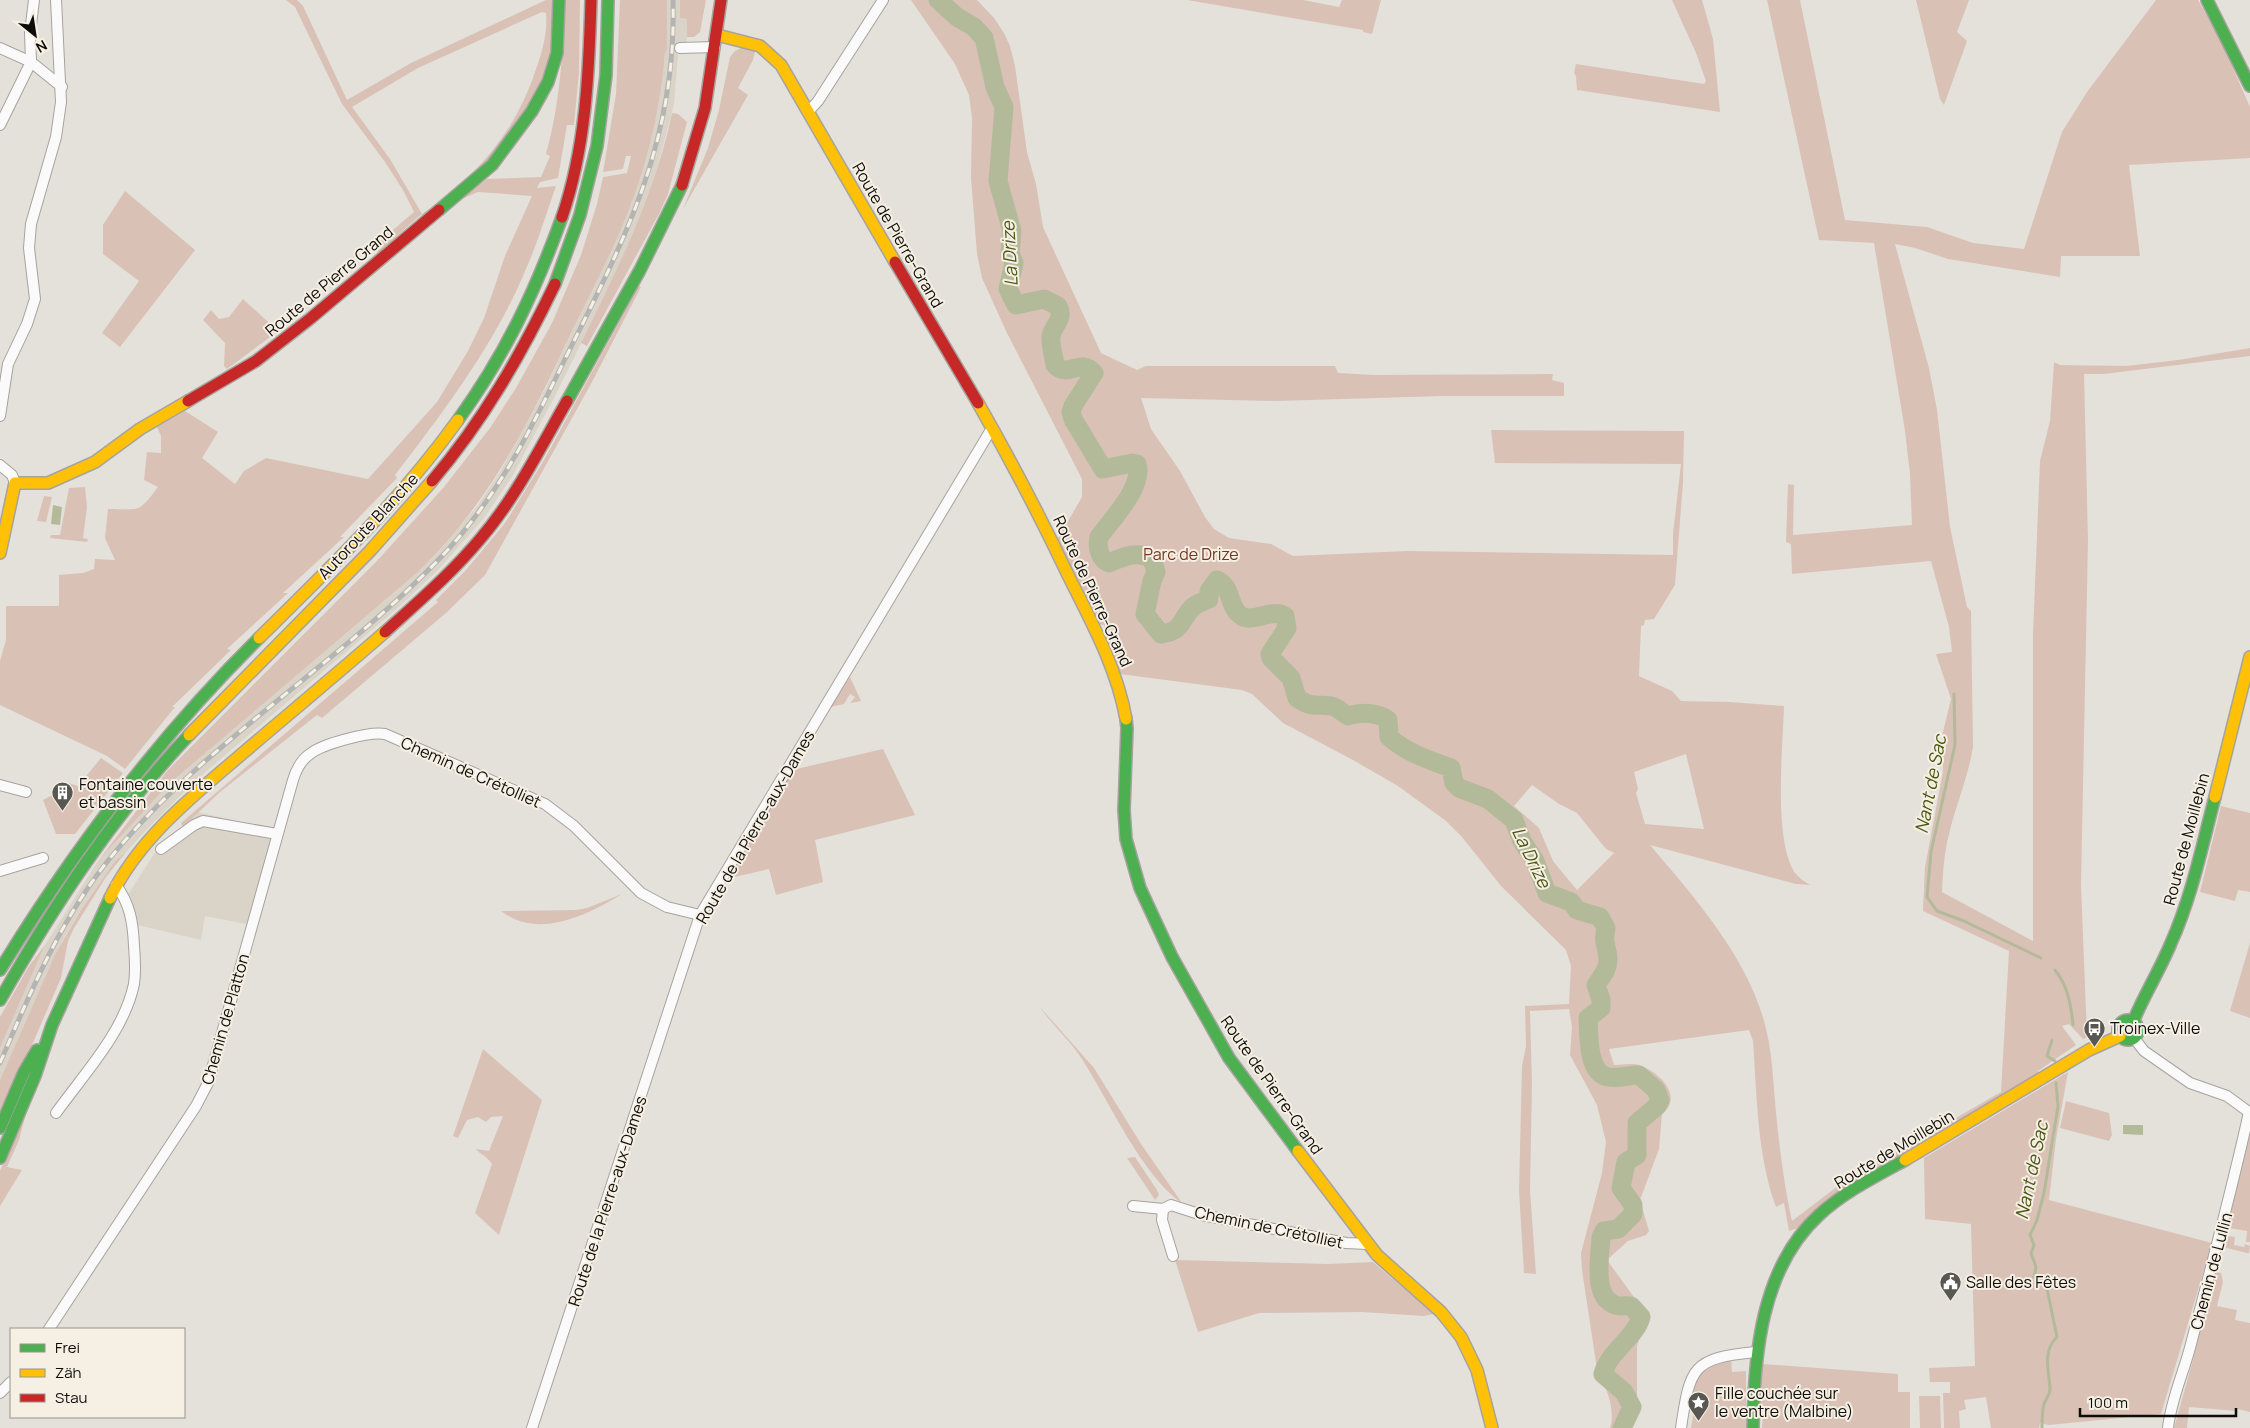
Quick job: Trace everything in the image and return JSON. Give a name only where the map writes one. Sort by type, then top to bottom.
[{"type":"main road","name":"Route de Pierre Grand","points":[[15,483],[48,483],[95,462],[140,429],[262,356],[311,318],[492,165],[532,111],[551,74],[556,53],[559,0]]},
{"type":"main road","name":"Autoroute Blanche","points":[[0,970],[56,879],[128,782],[199,700],[396,498],[462,417],[499,362],[539,281],[567,202],[587,103],[591,40],[591,0]]},
{"type":"main road","name":"Autoroute Blanche","points":[[0,1000],[64,894],[136,795],[217,706],[405,513],[461,446],[510,375],[549,302],[585,202],[595,159],[605,88],[608,0]]},
{"type":"main road","points":[[0,1158],[35,1076],[52,1025],[90,936],[116,885],[151,837],[175,813],[428,594],[458,565],[498,517],[532,465],[668,217],[684,181],[705,108],[721,0]]},
{"type":"main road","points":[[2207,0],[2250,86]]},
{"type":"main road","name":"Route de Pierre-Grand","points":[[716,41],[754,42],[772,53],[788,77],[1023,482],[1091,620],[1118,687],[1127,728],[1125,830],[1138,879],[1159,931],[1182,977],[1229,1058],[1367,1244],[1441,1312],[1461,1337],[1477,1370],[1492,1428]]},
{"type":"main road","points":[[0,554],[15,483]]},
{"type":"main road","name":"Route de Moillebin","points":[[2133,1022],[2140,1004],[2171,944],[2190,898],[2250,657]]},
{"type":"main road","points":[[2126,1020],[2133,1022],[2137,1030],[2134,1038],[2125,1040],[2118,1031],[2121,1023],[2126,1020]]},
{"type":"main road","points":[[0,1128],[24,1072],[52,1025]]},
{"type":"main road","name":"Route de Moillebin","points":[[1753,1428],[1756,1352],[1763,1320],[1784,1260],[1793,1244],[1817,1217],[1873,1179],[2089,1050],[2120,1036]]},
{"type":"street","points":[[0,125],[32,62],[30,26],[34,0]]},
{"type":"street","points":[[0,416],[8,364],[34,307],[35,288],[29,248],[30,232],[56,137],[62,87],[56,0]]},
{"type":"street","points":[[808,112],[818,101],[883,0]]},
{"type":"street","points":[[680,48],[716,41]]},
{"type":"street","points":[[0,48],[32,62],[62,87]]},
{"type":"street","name":"Route de la Pierre-aux-Dames","points":[[532,1428],[700,915],[992,428]]},
{"type":"street","points":[[0,465],[12,475],[15,483]]},
{"type":"street","name":"Chemin de Platton","points":[[50,1328],[191,1114],[208,1083],[295,772],[307,756],[320,748],[377,733],[385,734]]},
{"type":"street","name":"Chemin de Crétolliet","points":[[385,734],[545,804],[574,826],[641,893],[668,907],[700,915]]},
{"type":"street","points":[[0,785],[26,792]]},
{"type":"street","points":[[161,848],[204,821],[277,834]]},
{"type":"street","points":[[0,871],[42,858]]},
{"type":"street","points":[[56,1113],[114,1033],[134,984],[135,962],[132,918],[125,898],[116,885]]},
{"type":"street","points":[[2134,1038],[2144,1051],[2190,1083],[2227,1096],[2250,1112]]},
{"type":"street","name":"Chemin de Lullin","points":[[2168,1428],[2172,1406],[2186,1364],[2228,1207],[2250,1112]]},
{"type":"street","name":"Chemin de Crétolliet","points":[[1133,1206],[1167,1207],[1346,1243],[1367,1244]]},
{"type":"street","points":[[1167,1207],[1162,1220],[1173,1256]]},
{"type":"street","points":[[1681,1428],[1686,1395],[1696,1369],[1717,1357],[1756,1352]]},
{"type":"street","points":[[0,1393],[10,1383]]},
{"type":"shaded area","points":[[667,0],[680,0],[680,18],[687,18],[687,42],[679,44],[674,104],[652,188],[617,271],[555,396],[513,475],[484,518],[439,569],[400,606],[196,780],[115,861],[82,907],[63,940],[0,1080],[0,1048],[45,945],[98,861],[169,784],[418,572],[439,551],[478,505],[500,472],[543,393],[631,205],[658,109],[666,39]]},
{"type":"shaded area","points":[[53,505],[62,507],[60,525],[51,524]]},
{"type":"shaded area","points":[[198,812],[284,832],[256,926],[205,916],[201,940],[133,924],[125,899],[161,843],[183,827]]},
{"type":"shaded area","points":[[2123,1125],[2143,1125],[2143,1135],[2123,1134]]},
{"type":"green space","points":[[286,0],[297,0],[303,6],[347,100],[411,63],[546,0],[554,0],[552,44],[547,69],[527,109],[488,161],[423,216],[422,214],[417,218],[378,253],[373,247],[414,212],[403,190],[385,162],[342,104],[295,7]],"holes":[[[542,12],[546,13],[545,35],[540,56],[517,113],[492,151],[460,184],[422,214],[390,159],[352,107],[418,68]]]},
{"type":"green space","points":[[565,0],[580,0],[579,72],[574,125],[567,125],[558,178],[540,182],[537,188],[556,186],[538,238],[513,297],[484,350],[450,401],[395,475],[397,478],[340,537],[344,537],[283,593],[288,593],[227,649],[231,650],[172,707],[175,707],[125,769],[107,756],[0,705],[0,661],[6,640],[6,606],[59,606],[59,575],[83,573],[94,569],[95,559],[115,560],[105,538],[108,509],[138,508],[146,502],[158,487],[144,480],[147,452],[161,453],[161,436],[157,427],[185,411],[218,432],[202,458],[235,484],[244,471],[266,458],[368,479],[437,402],[468,351],[484,318],[505,256],[532,196],[478,192],[459,200],[487,179],[541,177],[550,156],[546,154],[558,97]]},
{"type":"green space","points":[[620,0],[667,0],[667,51],[665,52],[661,92],[648,150],[630,207],[610,254],[540,397],[507,459],[467,517],[418,572],[169,784],[98,861],[168,770],[376,562],[444,487],[490,428],[516,388],[552,323],[581,255],[597,204],[603,177],[627,173],[631,156],[626,156],[623,169],[603,172],[616,94]]},
{"type":"green space","points":[[680,0],[706,0],[700,32],[694,37],[687,37],[687,19],[680,18]]},
{"type":"green space","name":"Parc de Drize","points":[[911,0],[977,0],[994,18],[1004,33],[1010,46],[1015,66],[1027,152],[1036,184],[1043,227],[1101,353],[1137,370],[1146,366],[1335,366],[1338,373],[1374,375],[1553,374],[1552,380],[1564,383],[1564,396],[1443,396],[1277,401],[1141,398],[1151,429],[1180,471],[1205,517],[1214,529],[1229,538],[1271,544],[1293,556],[1407,551],[1673,555],[1673,534],[1681,464],[1495,463],[1491,430],[1684,431],[1683,482],[1675,585],[1654,619],[1645,620],[1644,625],[1641,626],[1639,676],[1672,691],[1681,701],[1784,706],[1781,792],[1784,839],[1788,858],[1795,873],[1810,885],[1796,884],[1650,845],[1686,887],[1720,933],[1749,981],[1760,1007],[1770,1050],[1780,1146],[1792,1221],[1838,1186],[2001,1092],[2009,951],[1923,911],[1925,867],[1943,772],[1942,736],[1951,699],[1936,654],[1952,652],[1949,627],[1931,561],[1792,574],[1791,544],[1786,542],[1788,484],[1794,485],[1793,535],[1912,525],[1910,474],[1905,431],[1874,243],[1819,240],[1767,0],[1800,0],[1845,220],[1927,227],[1973,243],[2024,249],[2062,132],[2087,92],[2156,0],[2198,0],[2221,41],[2250,107],[2250,158],[2129,165],[2140,256],[2061,256],[2060,277],[1948,259],[1915,248],[1895,244],[1929,368],[1937,410],[1950,527],[1967,607],[1971,611],[1973,747],[1947,841],[1942,892],[2033,941],[2033,634],[2040,461],[2050,421],[2054,362],[2060,365],[2126,366],[2178,360],[2250,348],[2250,356],[2104,374],[2084,374],[2088,540],[2081,885],[2087,1037],[2083,1039],[2069,1024],[2062,1026],[2076,1045],[2038,1071],[2039,1074],[1798,1228],[1789,1231],[1784,1203],[1776,1207],[1765,1167],[1759,1125],[1753,1041],[1749,1030],[1609,1049],[1614,1065],[1636,1064],[1661,1078],[1670,1092],[1671,1100],[1662,1114],[1659,1149],[1640,1200],[1649,1231],[1646,1235],[1628,1241],[1607,1260],[1639,1304],[1646,1318],[1637,1346],[1637,1414],[1630,1428],[1610,1428],[1612,1415],[1610,1401],[1598,1376],[1582,1270],[1581,1253],[1602,1173],[1606,1142],[1597,1105],[1570,1055],[1572,1027],[1569,1009],[1530,1011],[1532,1084],[1530,1190],[1536,1274],[1524,1273],[1519,1191],[1522,1066],[1526,1046],[1525,1006],[1569,1004],[1571,966],[1566,950],[1501,886],[1462,837],[1446,821],[1398,786],[1283,723],[1252,694],[1242,690],[1120,674],[1106,640],[1104,625],[1100,624],[1057,540],[1082,497],[1082,479],[1007,333],[982,278],[977,254],[971,178],[972,118],[969,95],[955,64]],"holes":[[[1686,754],[1704,829],[1645,824],[1636,793],[1638,789],[1634,772]],[[1532,785],[1559,804],[1577,813],[1606,849],[1614,853],[1577,890],[1553,861],[1539,828],[1514,806]]]},
{"type":"green space","points":[[1187,0],[1303,0],[1339,7],[1342,0],[1381,0],[1372,34],[1363,32],[1363,30]]},
{"type":"green space","points":[[1672,0],[1702,0],[1713,39],[1720,112],[1577,90],[1574,73],[1576,64],[1704,84],[1706,81],[1696,53]]},
{"type":"green space","points":[[1916,0],[1969,0],[1957,32],[1967,41],[1944,105],[1940,99]]},
{"type":"green space","points":[[743,47],[755,51],[753,60],[738,88],[748,95],[683,209],[708,148],[719,110],[730,57],[735,51]]},
{"type":"green space","points":[[672,113],[678,114],[687,122],[668,194],[587,346],[581,343],[634,231],[656,173]]},
{"type":"green space","points":[[125,191],[195,250],[120,347],[102,333],[139,281],[103,254],[103,225]]},
{"type":"green space","points":[[639,286],[641,287],[592,382],[485,575],[446,613],[322,718],[317,715],[220,792],[183,827],[181,823],[438,602],[436,600],[466,570],[505,523],[544,460]]},
{"type":"green space","points":[[243,299],[278,331],[227,369],[224,366],[225,343],[203,320],[211,310],[219,319],[229,317]]},
{"type":"green space","points":[[85,487],[87,507],[83,538],[88,539],[87,542],[50,538],[51,535],[60,535],[69,488]]},
{"type":"green space","points":[[44,496],[52,497],[46,522],[37,521]]},
{"type":"green space","points":[[850,677],[861,701],[850,703],[855,697],[850,694],[844,704],[830,707]]},
{"type":"green space","points":[[883,749],[915,815],[815,840],[823,882],[776,895],[769,869],[726,879],[792,770]]},
{"type":"green space","points":[[101,758],[123,773],[75,834],[56,834],[43,800],[62,790],[69,791],[68,783],[78,786]]},
{"type":"green space","points":[[2221,806],[2250,813],[2250,892],[2238,890],[2235,901],[2200,892]]},
{"type":"green space","points":[[126,852],[106,877],[74,928],[68,941],[61,978],[0,1119],[0,1080],[55,955],[82,908],[115,861]]},
{"type":"green space","points":[[622,894],[594,910],[562,921],[546,924],[530,924],[515,919],[501,911],[576,910],[587,908]]},
{"type":"green space","points":[[2250,943],[2250,1018],[2230,1011]]},
{"type":"green space","points":[[45,945],[0,1048],[0,1017],[29,966]]},
{"type":"green space","points":[[1039,1006],[1094,1068],[1141,1144],[1182,1203],[1167,1191],[1153,1175],[1127,1137],[1082,1059]]},
{"type":"green space","points":[[483,1049],[542,1100],[499,1235],[475,1213],[492,1164],[476,1149],[489,1151],[503,1116],[491,1117],[486,1122],[478,1117],[467,1120],[458,1138],[453,1136]]},
{"type":"green space","points":[[2068,1072],[2056,1139],[2049,1200],[2212,1243],[2161,1414],[2049,1425],[2040,1423],[2039,1428],[1991,1428],[1986,1397],[1964,1400],[1966,1409],[1959,1411],[1960,1428],[1944,1428],[1943,1393],[1950,1393],[1950,1382],[1930,1382],[1929,1368],[1975,1366],[1971,1224],[1925,1219],[1924,1158]]},
{"type":"green space","points":[[2066,1101],[2109,1113],[2112,1135],[2109,1141],[2060,1128]]},
{"type":"green space","points":[[27,1109],[19,1140],[7,1167],[22,1170],[0,1206],[0,1171]]},
{"type":"green space","points":[[2250,1125],[2250,1242],[2246,1242],[2247,1231],[2229,1228],[2228,1236],[2235,1237],[2234,1245],[2244,1247],[2245,1244],[2250,1246],[2249,1253],[2247,1253],[2223,1247]]},
{"type":"green space","points":[[1135,1157],[1157,1190],[1159,1195],[1155,1200],[1127,1158]]},
{"type":"green space","points":[[1175,1260],[1328,1264],[1373,1262],[1434,1314],[1424,1316],[1362,1312],[1259,1313],[1198,1332]]},
{"type":"green space","points":[[2216,1272],[2221,1273],[2223,1282],[2217,1306],[2237,1310],[2235,1320],[2250,1323],[2250,1412],[2238,1409],[2237,1411],[2189,1407],[2187,1428],[2174,1428],[2193,1360],[2203,1312]]},
{"type":"green space","points":[[1731,1358],[1732,1372],[1746,1371],[1746,1428],[1691,1428],[1696,1399],[1689,1398],[1701,1368]]},
{"type":"green space","points":[[1763,1364],[1898,1374],[1898,1392],[1910,1392],[1910,1428],[1762,1428],[1763,1416],[1760,1415]]},
{"type":"green space","points":[[1919,1396],[1940,1396],[1941,1428],[1920,1428]]},
{"type":"waterway","name":"La Drize","points":[[938,0],[957,17],[974,27],[984,38],[995,87],[1004,107],[998,181],[1012,231],[1010,253],[1014,263],[1008,289],[1016,305],[1044,299],[1058,306],[1060,315],[1051,336],[1055,365],[1065,370],[1084,367],[1094,373],[1071,412],[1073,419],[1103,469],[1132,463],[1137,464],[1136,483],[1131,493],[1099,537],[1098,545],[1103,559],[1109,563],[1136,555],[1147,556],[1152,559],[1156,572],[1152,581],[1145,614],[1161,634],[1174,630],[1194,606],[1209,599],[1209,591],[1217,580],[1228,591],[1233,607],[1245,618],[1274,613],[1285,616],[1287,628],[1270,654],[1271,658],[1291,678],[1297,698],[1310,704],[1333,707],[1348,716],[1369,714],[1384,717],[1388,720],[1389,737],[1396,743],[1418,755],[1451,768],[1454,783],[1459,788],[1488,799],[1514,820],[1522,841],[1535,861],[1547,893],[1571,902],[1577,910],[1600,917],[1606,928],[1605,942],[1608,964],[1596,985],[1601,1000],[1601,1008],[1588,1018],[1590,1052],[1596,1068],[1601,1074],[1616,1078],[1639,1075],[1656,1090],[1660,1100],[1657,1106],[1637,1123],[1637,1155],[1626,1162],[1621,1188],[1633,1205],[1633,1214],[1618,1229],[1604,1231],[1601,1237],[1599,1275],[1603,1293],[1615,1305],[1631,1306],[1641,1317],[1634,1331],[1611,1358],[1603,1374],[1624,1392],[1632,1407],[1622,1428]]},
{"type":"waterway","name":"Nant de Sac","points":[[1954,694],[1955,745],[1931,852],[1927,897],[1937,911],[1964,921],[2041,958]]},
{"type":"waterway","name":"Nant de Sac","points":[[2055,970],[2068,996],[2073,1025]]},
{"type":"waterway","name":"Nant de Sac","points":[[2052,1040],[2047,1056],[2055,1061]]},
{"type":"waterway","name":"Nant de Sac","points":[[2042,1428],[2043,1407],[2050,1389],[2049,1348],[2057,1337],[2046,1284],[2043,1280],[2034,1277],[2036,1267],[2031,1253],[2034,1245],[2030,1235],[2037,1220],[2044,1193],[2058,1106],[2056,1083]]},
{"type":"railway","points":[[0,1063],[48,956],[62,930],[93,880],[111,857],[148,815],[188,776],[403,595],[462,533],[497,486],[540,410],[588,313],[609,270],[644,186],[657,142],[666,98],[672,50],[673,0]]},
{"type":"traffic: fast","points":[[439,210],[492,165],[532,111],[548,82],[557,53],[559,0]]},
{"type":"traffic: fast","points":[[555,284],[580,215],[597,146],[606,75],[608,0]]},
{"type":"traffic: fast","points":[[2207,0],[2250,86]]},
{"type":"traffic: fast","points":[[567,401],[640,270],[682,185]]},
{"type":"traffic: fast","points":[[458,420],[475,396],[518,322],[552,245],[562,217]]},
{"type":"traffic: fast","points":[[0,970],[57,881],[119,796],[186,715],[259,638]]},
{"type":"traffic: fast","points":[[1126,719],[1124,810],[1126,839],[1140,888],[1172,957],[1229,1058],[1298,1151]]},
{"type":"traffic: fast","points":[[0,1000],[64,895],[110,829],[135,796],[189,735]]},
{"type":"traffic: fast","points":[[2133,1022],[2167,953],[2185,907],[2215,797]]},
{"type":"traffic: fast","points":[[0,1158],[35,1076],[52,1025],[110,898]]},
{"type":"traffic: fast","points":[[2128,1020],[2135,1023],[2138,1030],[2135,1037],[2128,1040],[2121,1037],[2118,1030],[2121,1023],[2128,1020]]},
{"type":"traffic: fast","points":[[0,1128],[24,1072],[37,1050]]},
{"type":"traffic: fast","points":[[1753,1428],[1759,1342],[1773,1286],[1784,1260],[1800,1236],[1819,1215],[1860,1185],[1905,1160]]},
{"type":"traffic: slow","points":[[717,35],[760,46],[781,65],[895,262]]},
{"type":"traffic: slow","points":[[0,553],[15,483],[48,483],[95,462],[140,429],[188,401]]},
{"type":"traffic: slow","points":[[978,403],[1036,509],[1094,627],[1110,663],[1126,719]]},
{"type":"traffic: slow","points":[[259,638],[363,534],[412,479],[458,420]]},
{"type":"traffic: slow","points":[[189,735],[370,551],[432,481]]},
{"type":"traffic: slow","points":[[110,898],[136,856],[169,819],[385,632]]},
{"type":"traffic: slow","points":[[2215,797],[2250,657]]},
{"type":"traffic: slow","points":[[1905,1160],[2089,1050],[2120,1036]]},
{"type":"traffic: slow","points":[[1298,1151],[1377,1255],[1441,1312],[1461,1337],[1477,1370],[1492,1428]]},
{"type":"traffic: jam","points":[[562,217],[576,164],[585,109],[591,0]]},
{"type":"traffic: jam","points":[[682,185],[705,108],[721,0]]},
{"type":"traffic: jam","points":[[188,401],[256,361],[311,318],[439,210]]},
{"type":"traffic: jam","points":[[895,262],[978,403]]},
{"type":"traffic: jam","points":[[432,481],[468,435],[500,387],[529,336],[555,284]]},
{"type":"traffic: jam","points":[[385,632],[447,575],[494,522],[527,472],[567,401]]},
{"type":"place","name":"Fontaine couverte et bassin","points":[[63,812]]},
{"type":"place","name":"Troinex-Ville","points":[[2094,1047]]},
{"type":"place","name":"Salle des Fêtes","points":[[1950,1301]]},
{"type":"place","name":"Fille couchée sur le ventre (Malbine)","points":[[1699,1421]]}]
